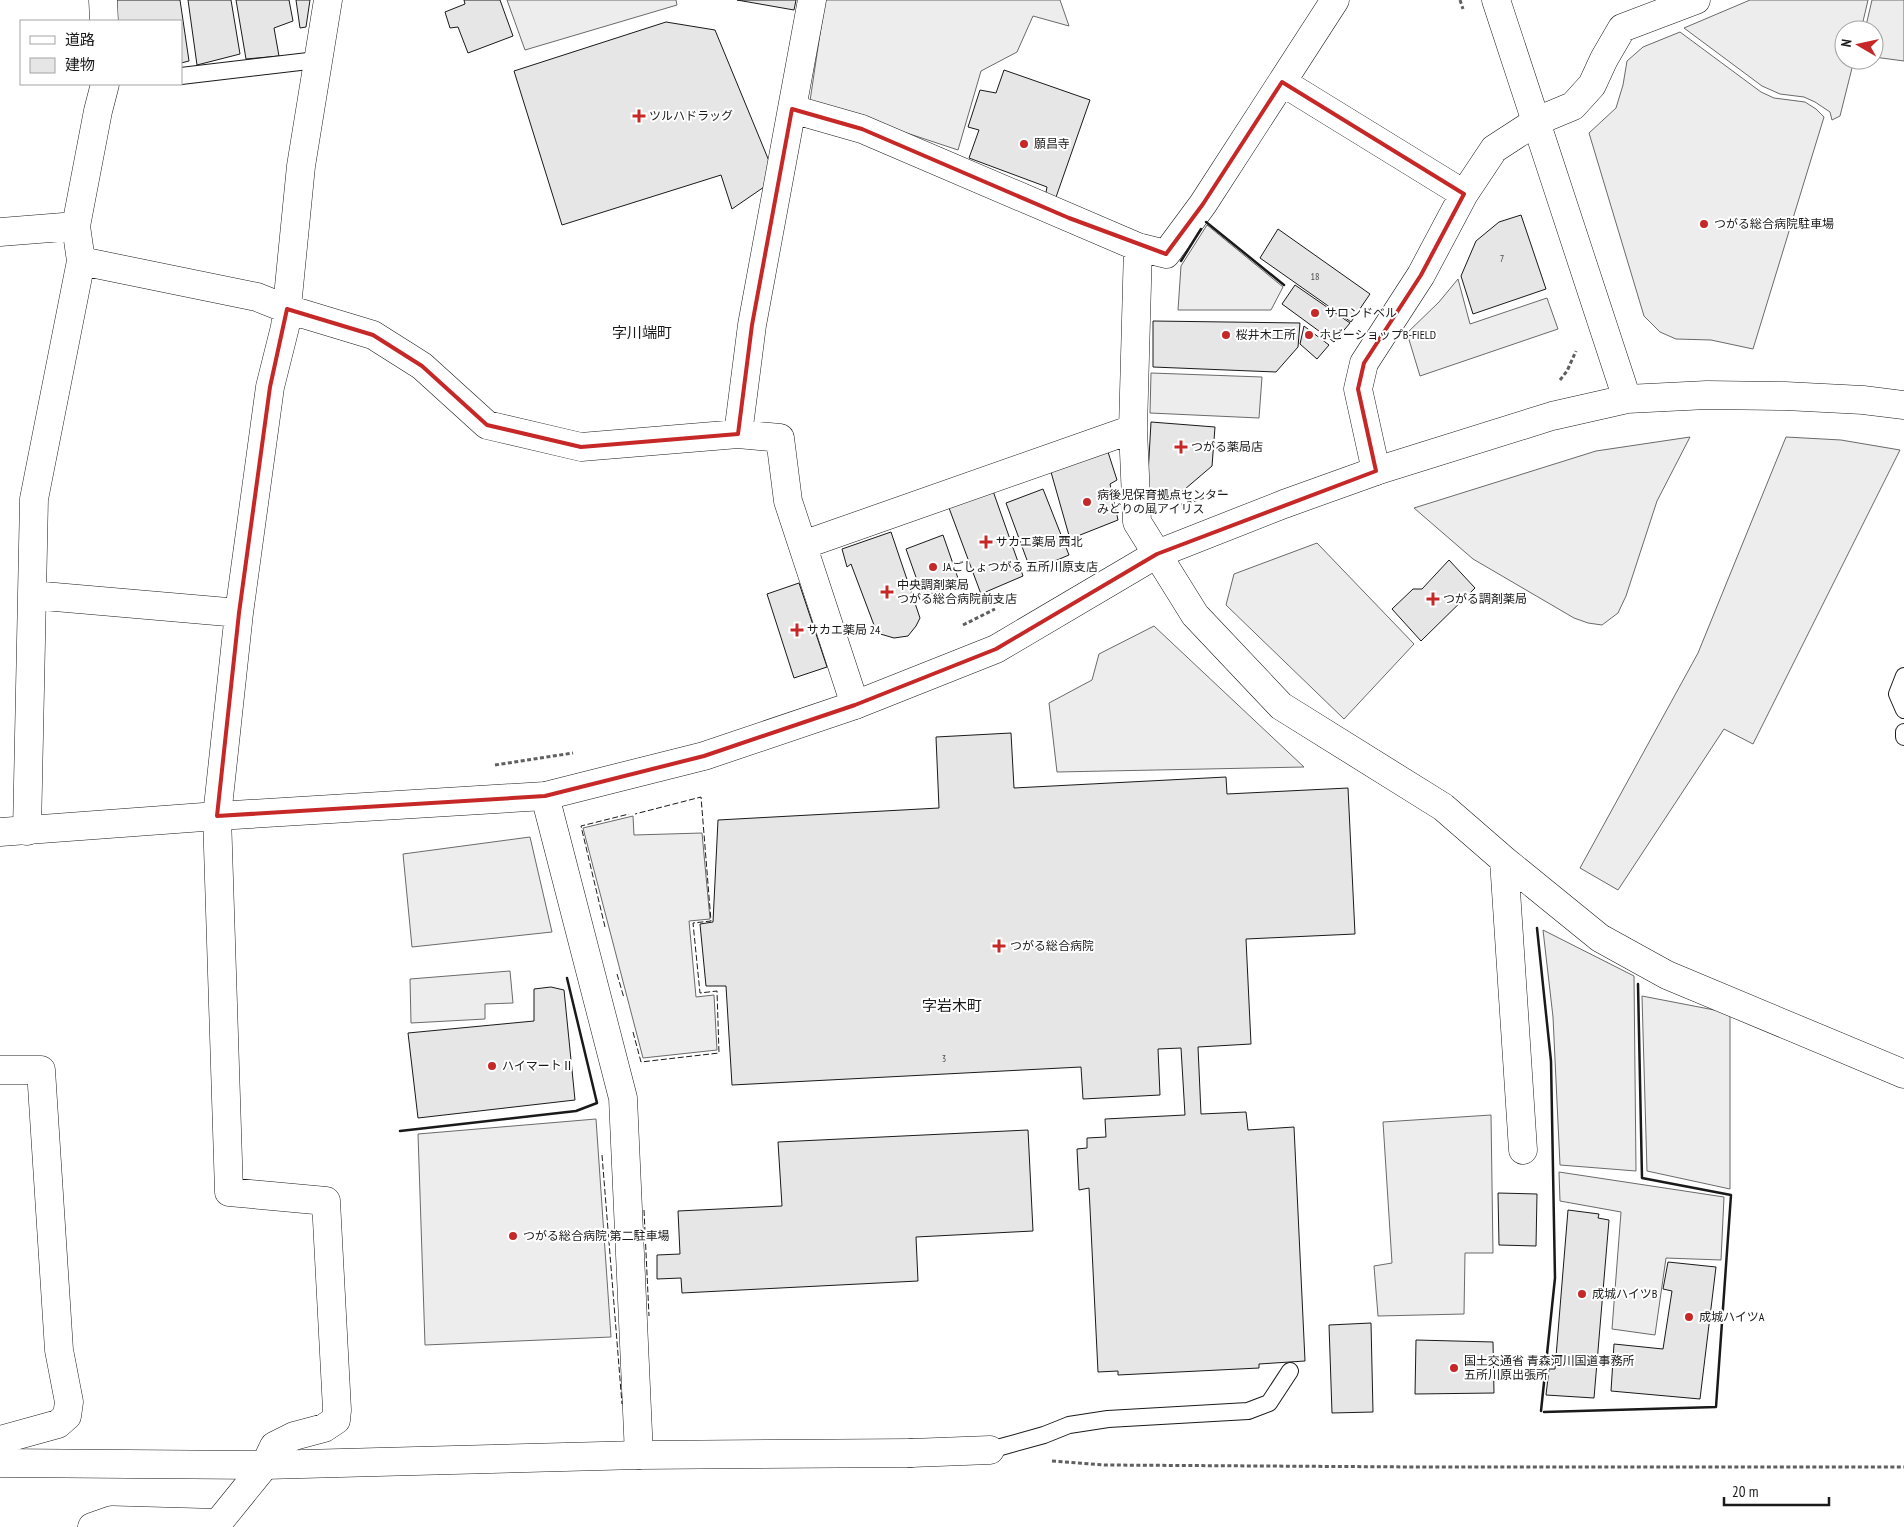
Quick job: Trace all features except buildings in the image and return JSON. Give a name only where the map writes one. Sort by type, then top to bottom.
[{"type":"street","points":[[103,0],[104,20]]},
{"type":"street","points":[[92,1527],[112,1520],[218,1523],[265,1465],[274,1446],[294,1436],[324,1428],[336,1420],[326,1201],[228,1192],[217,816],[239,613],[270,387],[288,309],[301,166],[328,0]]},
{"type":"street","points":[[738,434],[752,325],[812,0]]},
{"type":"street","points":[[792,109],[862,129],[1138,247],[1166,254],[1203,204],[1335,0]]},
{"type":"street","points":[[1496,0],[1628,399]]},
{"type":"street","points":[[1376,471],[1358,389],[1364,363],[1421,275],[1464,194],[1494,149],[1537,121],[1574,106],[1592,85],[1622,28],[1696,0]]},
{"type":"street","points":[[1282,82],[1464,194]]},
{"type":"street","points":[[27,831],[34,500],[81,261],[76,226],[98,111],[108,85]]},
{"type":"street","points":[[0,232],[76,226]]},
{"type":"street","points":[[1138,247],[1132,429],[1137,522],[1195,615],[1281,706],[1443,807],[1504,860],[1600,938],[1667,975],[1904,1074]]},
{"type":"street","points":[[81,261],[257,297],[288,309],[373,335],[422,366],[487,424],[581,447],[738,434],[780,438],[788,501],[855,705]]},
{"type":"street","points":[[0,832],[217,816],[546,796],[704,756],[855,705],[996,649],[1157,554],[1284,504],[1376,471],[1552,416],[1628,399],[1707,395],[1863,400],[1904,406]]},
{"type":"street","points":[[802,544],[1132,429]]},
{"type":"street","points":[[32,595],[239,613]]},
{"type":"street","points":[[546,796],[623,1098],[640,1456]]},
{"type":"street","points":[[1504,860],[1523,1150]]},
{"type":"street","points":[[0,1070],[41,1070],[58,1350],[69,1402],[67,1416],[58,1424],[0,1440]]},
{"type":"street","points":[[0,1463],[265,1465],[990,1450]]},
{"type":"lane","points":[[182,76],[318,60]]},
{"type":"lane","points":[[1904,676],[1897,694],[1904,710]]},
{"type":"lane","points":[[1904,732],[1904,737]]},
{"type":"lane","points":[[990,1450],[1044,1435],[1069,1424],[1108,1419],[1248,1411],[1269,1404],[1290,1371]]},
{"type":"path","points":[[1460,0],[1466,17]]},
{"type":"path","points":[[1558,383],[1576,355],[1576,347]]},
{"type":"path","points":[[1137,522],[1230,489]]},
{"type":"path","points":[[960,626],[1004,605]]},
{"type":"path","points":[[491,765],[574,753]]},
{"type":"path","points":[[1047,1461],[1104,1465],[1904,1467]]},
{"type":"highlighted area","points":[[1282,82],[1464,194],[1421,275],[1364,363],[1358,389],[1376,471],[1157,554],[996,649],[855,705],[704,756],[545,796],[217,816],[239,613],[270,387],[287,309],[373,335],[422,366],[487,425],[581,447],[738,434],[752,325],[792,109],[862,129],[1069,218],[1166,254],[1203,204]]},
{"type":"shaded area","points":[[507,0],[676,0],[677,5],[525,50]]},
{"type":"shaded area","points":[[825,0],[1060,0],[1069,26],[1033,16],[1017,52],[981,71],[958,150],[810,101]]},
{"type":"shaded area","points":[[1750,0],[1868,0],[1863,20],[1834,20],[1834,70],[1852,70],[1840,116],[1832,120],[1830,112],[1815,102],[1804,97],[1780,94],[1762,86],[1684,28]]},
{"type":"shaded area","points":[[1872,0],[1904,0],[1904,61],[1884,58],[1884,20],[1867,20]]},
{"type":"shaded area","name":"つがる総合病院駐車場","points":[[1680,32],[1761,92],[1774,98],[1805,102],[1824,117],[1753,349],[1711,340],[1676,339],[1660,332],[1644,316],[1589,133],[1616,108],[1623,85],[1627,61],[1643,47]]},
{"type":"shaded area","points":[[1207,225],[1283,287],[1271,310],[1178,310],[1181,266]]},
{"type":"shaded area","points":[[1458,279],[1470,324],[1547,298],[1558,329],[1420,376],[1407,333],[1439,302]]},
{"type":"shaded area","points":[[1151,373],[1262,377],[1259,418],[1150,413]]},
{"type":"shaded area","points":[[1690,437],[1657,501],[1626,596],[1618,613],[1602,625],[1574,618],[1473,559],[1414,508],[1596,451]]},
{"type":"shaded area","points":[[1786,437],[1841,440],[1900,450],[1753,744],[1724,729],[1618,890],[1580,868],[1698,653]]},
{"type":"shaded area","points":[[1317,543],[1414,644],[1344,719],[1226,605],[1234,574]]},
{"type":"shaded area","points":[[1154,626],[1304,767],[1057,772],[1049,703],[1092,680],[1099,654]]},
{"type":"shaded area","points":[[633,816],[634,835],[702,833],[710,919],[689,921],[696,997],[714,995],[717,1050],[643,1058],[583,828]]},
{"type":"shaded area","points":[[530,837],[552,932],[412,947],[403,854]]},
{"type":"shaded area","points":[[1543,930],[1634,976],[1636,1171],[1560,1165],[1553,1017]]},
{"type":"shaded area","points":[[510,971],[513,1003],[485,1004],[485,1019],[411,1023],[410,979]]},
{"type":"shaded area","points":[[1642,996],[1730,1013],[1730,1189],[1647,1171]]},
{"type":"shaded area","points":[[1491,1115],[1493,1253],[1465,1253],[1464,1314],[1378,1316],[1374,1266],[1392,1263],[1383,1122]]},
{"type":"shaded area","name":"つがる総合病院 第二駐車場","points":[[596,1119],[611,1337],[425,1345],[418,1134]]},
{"type":"shaded area","points":[[1559,1172],[1724,1197],[1721,1260],[1666,1258],[1655,1335],[1612,1329],[1621,1212],[1560,1201]]},
{"type":"fence","points":[[633,1032],[641,1062],[719,1053],[717,991],[700,993],[693,923],[711,921],[701,797],[635,814]]},
{"type":"fence","points":[[605,927],[581,826],[629,814]]},
{"type":"fence","points":[[617,974],[624,998]]},
{"type":"fence","points":[[602,1155],[622,1404]]},
{"type":"fence","points":[[644,1210],[649,1316]]},
{"type":"wall","points":[[1206,222],[1284,285]]},
{"type":"wall","points":[[1181,261],[1201,229]]},
{"type":"wall","points":[[1537,928],[1551,1061],[1555,1278],[1541,1411]]},
{"type":"wall","points":[[400,1131],[576,1111],[597,1103],[567,978]]},
{"type":"wall","points":[[1544,1412],[1716,1407],[1731,1195],[1642,1178],[1638,984]]},
{"type":"place","name":"ツルハドラッグ","points":[[639,116]]},
{"type":"place","name":"願昌寺","points":[[1024,144]]},
{"type":"place","name":"つがる総合病院駐車場","points":[[1704,224]]},
{"type":"place","name":"サロンドベル","points":[[1315,313]]},
{"type":"place","name":"桜井木工所","points":[[1226,335]]},
{"type":"place","name":"ホビーショップB-FIELD","points":[[1309,335]]},
{"type":"place","name":"つがる薬局店","points":[[1181,447]]},
{"type":"place","name":"病後児保育拠点センター みどりの風アイリス","points":[[1087,502]]},
{"type":"place","name":"サカエ薬局 西北","points":[[986,542]]},
{"type":"place","name":"JAごしょつがる 五所川原支店","points":[[933,567]]},
{"type":"place","name":"中央調剤薬局 つがる総合病院前支店","points":[[887,592]]},
{"type":"place","name":"つがる調剤薬局","points":[[1433,599]]},
{"type":"place","name":"サカエ薬局 24","points":[[797,630]]},
{"type":"place","name":"つがる総合病院","points":[[999,946]]},
{"type":"place","name":"ハイマートⅡ","points":[[492,1066]]},
{"type":"place","name":"つがる総合病院 第二駐車場","points":[[513,1236]]},
{"type":"place","name":"成城ハイツB","points":[[1582,1294]]},
{"type":"place","name":"成城ハイツA","points":[[1689,1317]]},
{"type":"place","name":"国土交通省 青森河川国道事務所 五所川原出張所","points":[[1454,1368]]},
{"type":"district","name":"字川端町","points":[[642,333]]},
{"type":"district","name":"字岩木町","points":[[952,1006]]}]
